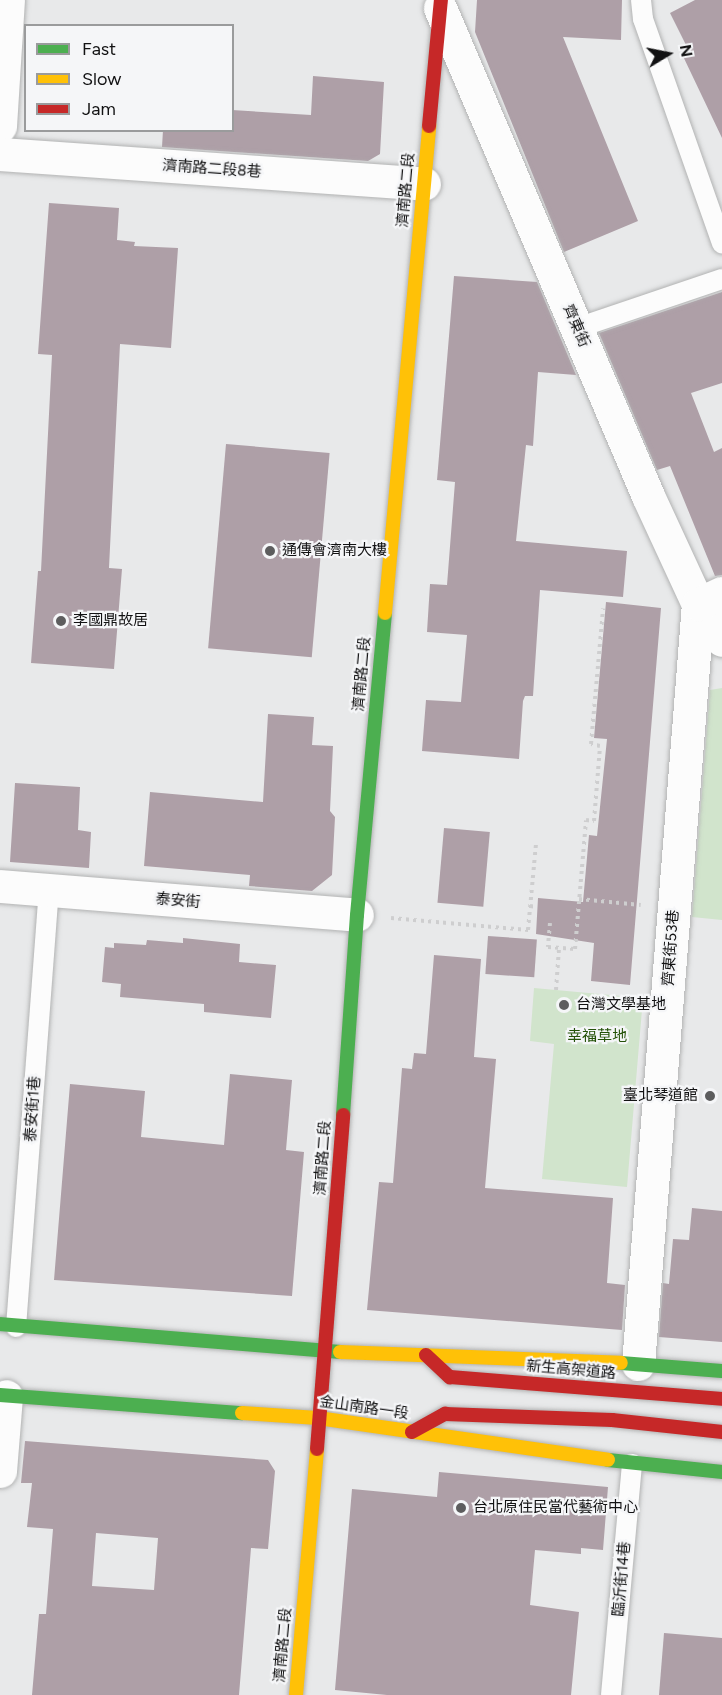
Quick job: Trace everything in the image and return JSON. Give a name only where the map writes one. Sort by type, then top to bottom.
[{"type":"main road","name":"濟南路二段","points":[[296,1695],[357,915],[440,4]]},
{"type":"main road","points":[[8,1325],[324,1351],[638,1364],[722,1371]]},
{"type":"main road","name":"新生高架道路","points":[[426,1355],[450,1377],[722,1399]]},
{"type":"main road","name":"金山南路一段","points":[[3,1396],[318,1418],[632,1464],[722,1472]]},
{"type":"main road","points":[[412,1432],[445,1414],[612,1420],[722,1432]]},
{"type":"street","points":[[0,126],[8,0]]},
{"type":"street","name":"齊東街","points":[[440,4],[577,328],[710,599],[722,640]]},
{"type":"street","name":"濟南路二段8巷","points":[[0,154],[423,184]]},
{"type":"street","name":"齊東街53巷","points":[[638,1364],[710,599]]},
{"type":"street","name":"泰安街","points":[[0,886],[357,915]]},
{"type":"street","points":[[0,1471],[3,1396]]},
{"type":"lane","points":[[641,0],[643,19],[722,243]]},
{"type":"lane","points":[[577,328],[722,279]]},
{"type":"lane","name":"泰安街1巷","points":[[8,1325],[49,891]]},
{"type":"lane","name":"臨沂街14巷","points":[[611,1695],[632,1464]]},
{"type":"path","points":[[550,922],[548,947],[575,949],[586,820],[594,821],[600,746],[591,744],[603,609]]},
{"type":"path","points":[[357,915],[528,930],[536,844]]},
{"type":"path","points":[[579,899],[644,905]]},
{"type":"path","points":[[530,906],[537,907]]},
{"type":"path","points":[[556,990],[559,948]]},
{"type":"green space","points":[[722,688],[722,920],[692,917],[710,690]]},
{"type":"green space","name":"幸福草地","points":[[534,988],[643,998],[627,1187],[542,1179],[554,1044],[530,1041]]},
{"type":"building","points":[[477,0],[622,0],[621,40],[563,37],[638,221],[564,252],[475,32]]},
{"type":"building","points":[[695,0],[722,0],[722,138],[681,52],[688,49],[670,13]]},
{"type":"building","points":[[313,76],[384,82],[380,154],[368,161],[162,147],[163,132],[234,132],[234,110],[311,115]]},
{"type":"building","points":[[49,203],[119,208],[117,240],[135,242],[134,246],[178,248],[171,348],[120,344],[109,568],[122,569],[114,669],[31,663],[38,571],[41,571],[52,355],[38,354]]},
{"type":"building","points":[[454,276],[537,282],[576,375],[538,372],[533,446],[526,445],[516,541],[627,551],[623,597],[540,590],[533,696],[525,696],[523,701],[519,759],[422,751],[426,700],[461,702],[467,635],[427,632],[430,584],[447,585],[455,482],[437,480]]},
{"type":"building","points":[[722,292],[722,383],[691,393],[714,452],[722,448],[722,575],[715,576],[670,466],[657,470],[599,333]]},
{"type":"building","name":"通傳會濟南大樓","points":[[226,444],[330,453],[312,657],[208,648]]},
{"type":"building","points":[[606,602],[661,608],[630,985],[591,981],[594,943],[536,934],[538,898],[583,902],[589,835],[597,836],[607,739],[594,738]]},
{"type":"building","points":[[268,714],[314,717],[312,745],[333,746],[330,811],[335,817],[332,875],[312,891],[249,886],[250,875],[144,866],[150,792],[263,802]]},
{"type":"building","points":[[15,783],[80,787],[78,830],[91,832],[89,868],[10,862]]},
{"type":"building","points":[[444,828],[490,832],[483,907],[437,903]]},
{"type":"building","points":[[488,936],[537,939],[534,977],[485,974]]},
{"type":"building","points":[[183,938],[240,944],[239,962],[276,965],[271,1018],[204,1012],[204,1004],[120,997],[121,984],[102,982],[105,947],[114,948],[114,943],[146,945],[147,940],[183,943]]},
{"type":"building","points":[[434,955],[481,959],[474,1057],[496,1059],[485,1188],[613,1198],[607,1283],[625,1285],[622,1330],[367,1310],[379,1182],[393,1183],[402,1068],[412,1069],[414,1053],[426,1054]]},
{"type":"building","points":[[230,1074],[292,1080],[286,1150],[304,1152],[292,1296],[54,1280],[70,1084],[145,1091],[141,1137],[224,1145]]},
{"type":"building","points":[[692,1208],[722,1211],[722,1342],[659,1337],[663,1283],[669,1284],[673,1239],[689,1240]]},
{"type":"building","points":[[25,1441],[268,1460],[275,1471],[268,1549],[251,1548],[239,1695],[32,1695],[39,1614],[46,1614],[53,1529],[27,1527],[32,1483],[21,1483]],"holes":[[[96,1533],[158,1538],[154,1590],[92,1586]]]},
{"type":"building","points":[[439,1472],[608,1487],[603,1550],[581,1548],[581,1554],[535,1550],[530,1605],[579,1612],[571,1695],[387,1695],[335,1690],[352,1489],[437,1497]]},
{"type":"building","points":[[664,1633],[722,1638],[722,1695],[659,1695]]},
{"type":"traffic: fast","points":[[343,1115],[357,915],[385,613]]},
{"type":"traffic: fast","points":[[0,1324],[340,1352]]},
{"type":"traffic: fast","points":[[621,1363],[722,1371]]},
{"type":"traffic: fast","points":[[0,1395],[242,1413]]},
{"type":"traffic: fast","points":[[608,1460],[722,1472]]},
{"type":"traffic: slow","points":[[385,613],[429,126]]},
{"type":"traffic: slow","points":[[340,1352],[621,1363]]},
{"type":"traffic: slow","points":[[242,1413],[318,1418],[608,1460]]},
{"type":"traffic: slow","points":[[296,1695],[317,1449]]},
{"type":"traffic: jam","points":[[429,126],[441,0]]},
{"type":"traffic: jam","points":[[317,1449],[343,1115]]},
{"type":"traffic: jam","points":[[426,1355],[450,1377],[722,1399]]},
{"type":"traffic: jam","points":[[412,1432],[445,1414],[612,1420],[722,1432]]},
{"type":"place","name":"通傳會濟南大樓","points":[[270,551]]},
{"type":"place","name":"李國鼎故居","points":[[61,621]]},
{"type":"place","name":"台灣文學基地","points":[[564,1005]]},
{"type":"place","name":"臺北琴道館","points":[[710,1096]]},
{"type":"place","name":"台北原住民當代藝術中心","points":[[461,1508]]}]
